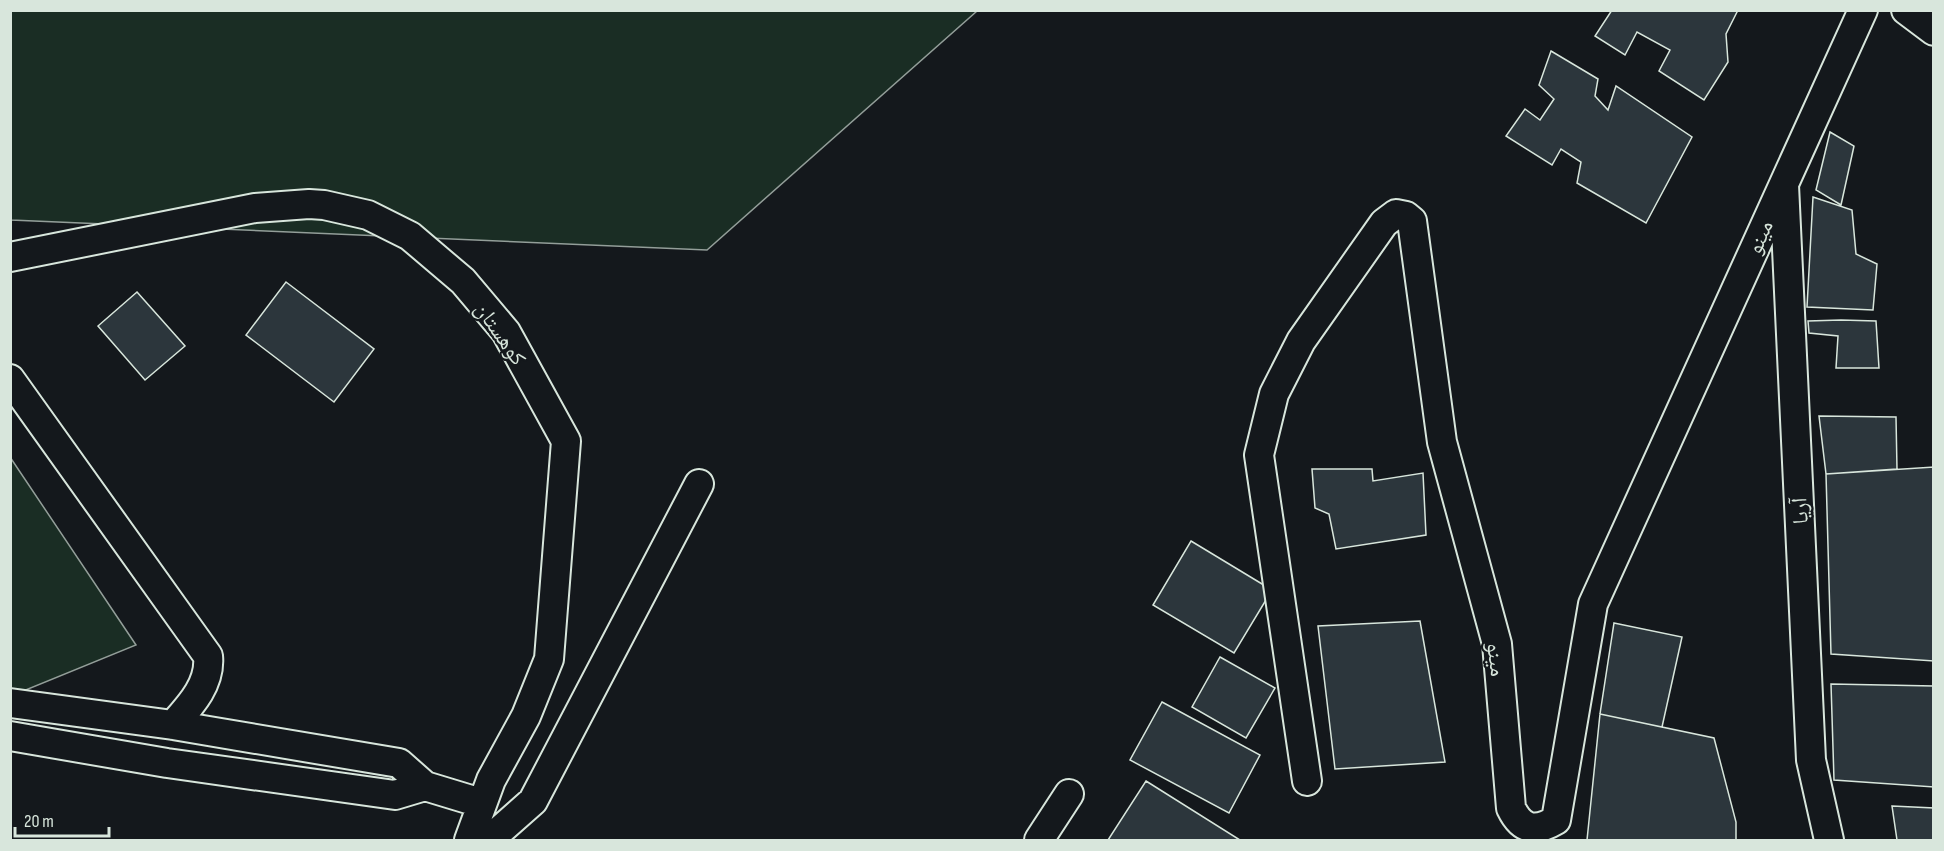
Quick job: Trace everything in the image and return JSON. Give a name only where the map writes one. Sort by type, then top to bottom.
[{"type":"street","name":"مینو","points":[[1307,781],[1259,455],[1274,394],[1301,341],[1384,222],[1396,214],[1406,216],[1412,221],[1442,442],[1497,644],[1511,808],[1517,821],[1528,827],[1544,827],[1556,820],[1593,604],[1863,10]]},
{"type":"street","points":[[1906,10],[1934,31]]},
{"type":"street","name":"آریا","points":[[1784,180],[1810,760],[1829,840]]},
{"type":"street","name":"کوهستان","points":[[10,257],[255,208],[309,204],[368,215],[410,236],[464,281],[506,332],[566,441],[549,659],[526,716],[481,803],[469,840]]},
{"type":"street","points":[[10,379],[208,657],[206,680],[188,708],[173,725]]},
{"type":"street","points":[[489,840],[533,801],[699,484]]},
{"type":"street","points":[[10,702],[173,725],[399,763],[425,786],[481,803]]},
{"type":"street","points":[[10,736],[167,763],[395,795],[425,786]]},
{"type":"street","points":[[1039,840],[1069,794]]},
{"type":"green space","points":[[11,11],[977,11],[707,250],[11,220]]},
{"type":"green space","points":[[10,457],[136,645],[11,696],[10,696]]},
{"type":"building","points":[[1612,10],[1738,10],[1726,34],[1728,62],[1704,100],[1659,71],[1670,50],[1637,32],[1625,55],[1595,36]]},
{"type":"building","points":[[1551,51],[1598,79],[1595,96],[1608,110],[1616,86],[1692,137],[1646,223],[1577,183],[1581,162],[1561,149],[1552,165],[1506,136],[1525,109],[1540,120],[1554,99],[1539,85]]},
{"type":"building","points":[[1830,132],[1854,146],[1841,205],[1816,190]]},
{"type":"building","points":[[1813,197],[1852,210],[1856,254],[1877,264],[1873,310],[1807,307]]},
{"type":"building","points":[[286,282],[374,349],[334,402],[246,335]]},
{"type":"building","points":[[137,292],[185,346],[145,380],[98,326]]},
{"type":"building","points":[[1808,321],[1876,321],[1879,368],[1836,368],[1838,336],[1809,333]]},
{"type":"building","points":[[1819,416],[1896,417],[1897,469],[1826,474]]},
{"type":"building","points":[[1934,467],[1934,661],[1831,654],[1826,474]]},
{"type":"building","points":[[1312,469],[1372,469],[1373,481],[1423,473],[1426,535],[1336,549],[1329,514],[1315,508]]},
{"type":"building","points":[[1191,541],[1272,590],[1234,653],[1153,605]]},
{"type":"building","points":[[1420,621],[1445,762],[1335,769],[1318,626]]},
{"type":"building","points":[[1614,623],[1682,637],[1662,727],[1600,714]]},
{"type":"building","points":[[1220,657],[1275,688],[1246,738],[1192,707]]},
{"type":"building","points":[[1831,684],[1934,686],[1934,787],[1834,780]]},
{"type":"building","points":[[1162,702],[1260,755],[1229,813],[1130,760]]},
{"type":"building","points":[[1600,714],[1714,738],[1736,822],[1736,840],[1587,840]]},
{"type":"building","points":[[1146,781],[1240,840],[1108,840]]},
{"type":"building","points":[[1892,806],[1934,808],[1934,840],[1897,840]]}]
